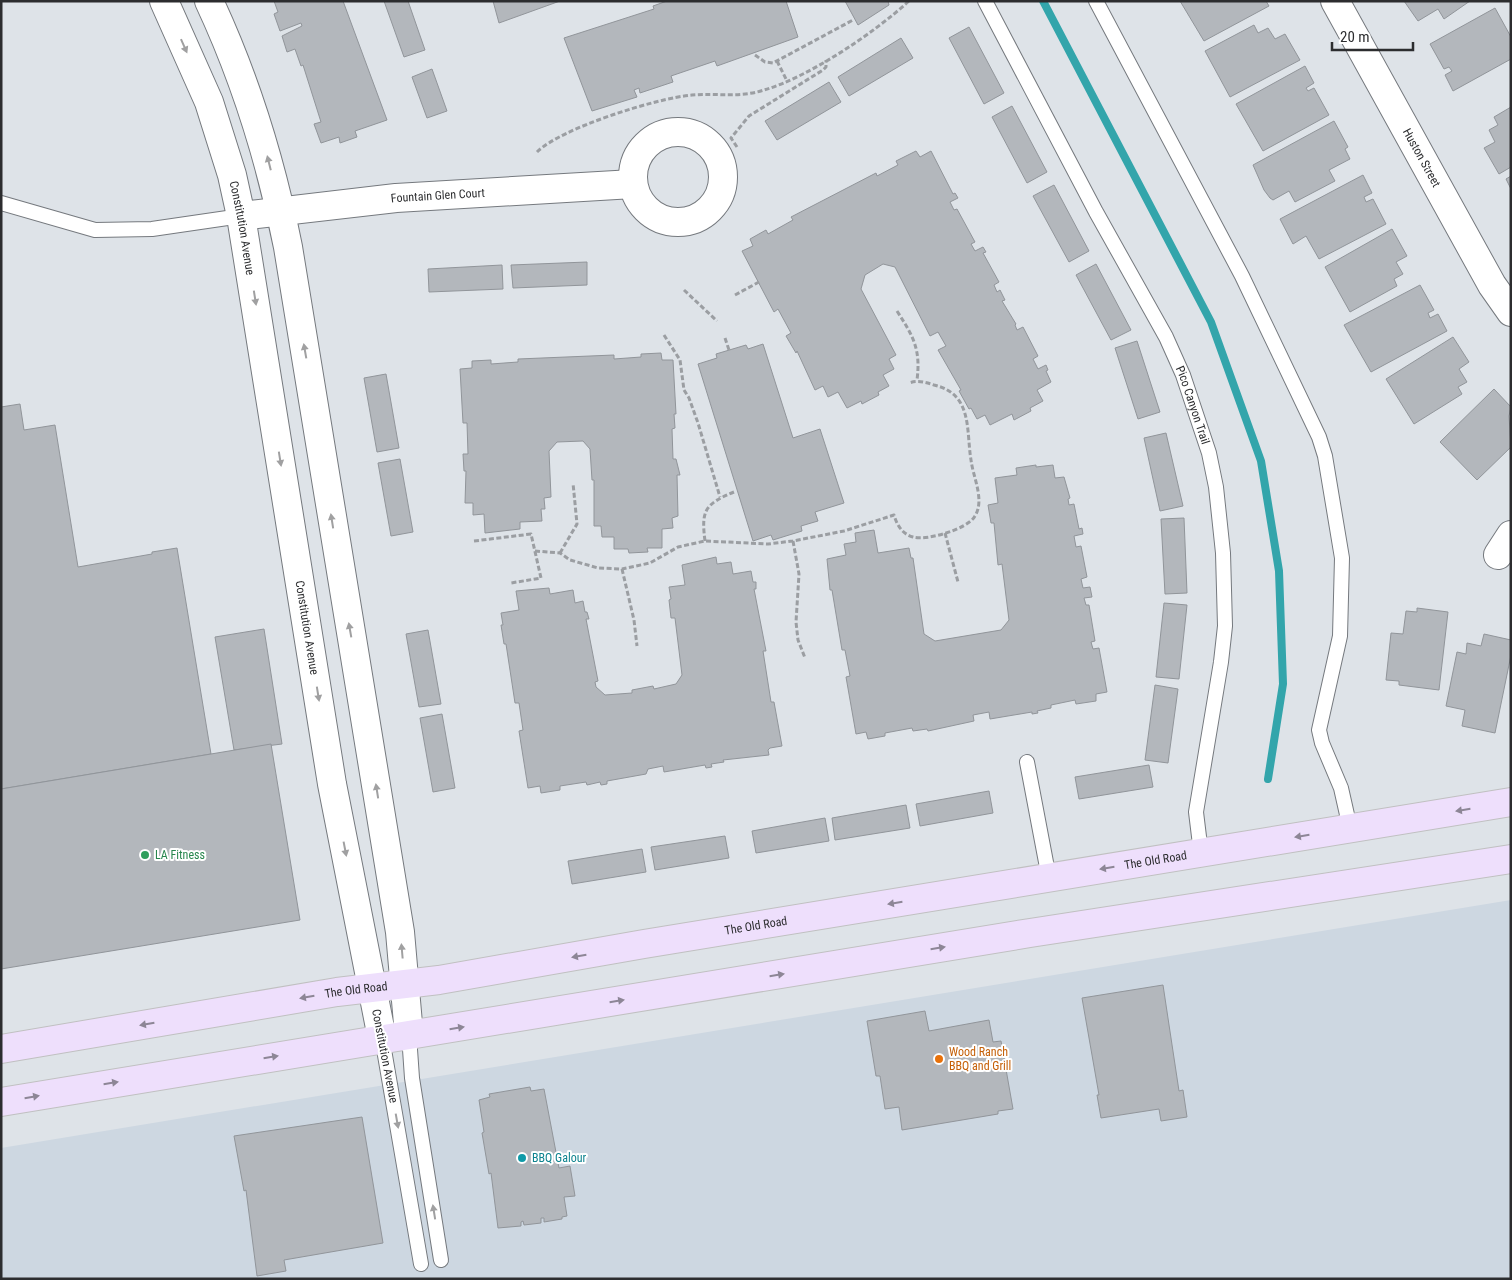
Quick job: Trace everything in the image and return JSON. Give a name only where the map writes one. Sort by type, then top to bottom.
[{"type":"main road","name":"Constitution Avenue","points":[[164,1],[209,102],[232,175],[241,216],[332,784],[382,1038]]},
{"type":"main road","name":"Constitution Avenue","points":[[209,1],[226,35],[264,141],[280,211],[313,399],[398,922],[409,1035]]},
{"type":"main road","name":"Huston Street","points":[[1335,1],[1492,285],[1511,312]]},
{"type":"main road","name":"Fountain Glen Court","points":[[241,216],[396,198],[633,184]]},
{"type":"main road","name":"The Old Road","points":[[1,1049],[1511,802]]},
{"type":"main road","points":[[1,1102],[1030,933],[1511,859]]},
{"type":"lane","name":"Pico Canyon Trail","points":[[985,1],[1100,220],[1166,337],[1184,375],[1208,454],[1216,486],[1222,545],[1224,626],[1221,662],[1196,812],[1201,852]]},
{"type":"lane","points":[[1096,1],[1242,276],[1318,437],[1325,456],[1342,558],[1340,636],[1319,730],[1322,743],[1341,788],[1350,828]]},
{"type":"lane","points":[[1,203],[95,230],[152,229],[241,216]]},
{"type":"lane","points":[[1027,762],[1048,878]]},
{"type":"lane","name":"Constitution Avenue","points":[[409,1035],[411,1066],[441,1260]]},
{"type":"lane","name":"Constitution Avenue","points":[[382,1038],[421,1264]]},
{"type":"path","points":[[537,152],[548,141],[626,110],[678,96],[752,94],[787,81],[864,37],[909,1]]},
{"type":"path","points":[[755,56],[765,62],[773,63],[853,20]]},
{"type":"path","points":[[737,147],[730,138],[749,116],[823,70],[826,66],[826,60]]},
{"type":"path","points":[[777,61],[787,81]]},
{"type":"path","points":[[735,295],[758,282]]},
{"type":"path","points":[[684,290],[717,320]]},
{"type":"path","points":[[897,310],[912,335],[920,361],[917,380]]},
{"type":"path","points":[[664,335],[680,360],[684,390],[698,423],[720,497]]},
{"type":"path","points":[[725,338],[729,350]]},
{"type":"path","points":[[535,550],[560,554],[570,560],[598,568],[622,569],[650,563],[678,547],[705,541],[768,544],[793,541],[844,531],[894,515],[902,532],[914,538],[945,533],[966,527],[976,516],[979,497],[971,460],[970,428],[966,413],[958,400],[944,387],[917,380],[909,383]]},
{"type":"path","points":[[560,554],[577,524],[573,483]]},
{"type":"path","points":[[705,541],[703,517],[708,505],[720,497],[734,492]]},
{"type":"path","points":[[945,533],[958,582]]},
{"type":"path","points":[[474,541],[531,534],[541,578],[511,583]]},
{"type":"path","points":[[793,541],[799,574],[796,622],[798,640],[805,658]]},
{"type":"path","points":[[622,569],[634,620],[637,646]]},
{"type":"shaded area","points":[[1511,900],[1511,1279],[1,1279],[1,1148]]},
{"type":"building","points":[[274,1],[343,1],[387,120],[355,131],[357,137],[340,143],[339,137],[321,143],[314,124],[321,122],[303,65],[301,66],[295,49],[287,52],[282,36],[302,26],[301,23],[280,31],[274,14],[278,12]]},
{"type":"building","points":[[384,1],[408,1],[425,50],[404,57]]},
{"type":"building","points":[[493,1],[560,1],[499,23]]},
{"type":"building","points":[[667,1],[786,1],[798,37],[717,66],[715,61],[671,76],[673,82],[640,93],[639,88],[634,90],[637,97],[592,111],[564,38],[654,9],[653,6]]},
{"type":"building","points":[[845,1],[888,1],[889,5],[858,25]]},
{"type":"building","points":[[1180,1],[1266,1],[1269,6],[1204,41]]},
{"type":"building","points":[[1404,1],[1470,1],[1444,19],[1438,9],[1418,21]]},
{"type":"building","points":[[1495,8],[1511,37],[1511,59],[1453,91],[1445,75],[1452,71],[1449,67],[1444,69],[1430,44]]},
{"type":"building","points":[[1254,25],[1258,33],[1268,28],[1275,39],[1285,34],[1300,60],[1230,97],[1205,51]]},
{"type":"building","points":[[969,27],[1004,93],[984,104],[949,38]]},
{"type":"building","points":[[901,38],[913,58],[849,96],[838,77]]},
{"type":"building","points":[[1305,66],[1314,83],[1306,88],[1308,91],[1314,88],[1329,115],[1263,151],[1236,104]]},
{"type":"building","points":[[432,69],[447,111],[427,118],[412,77]]},
{"type":"building","points":[[829,82],[841,102],[777,140],[765,121]]},
{"type":"building","points":[[1012,106],[1047,172],[1027,183],[992,117]]},
{"type":"building","points":[[1511,107],[1511,167],[1499,174],[1484,148],[1495,142],[1489,130],[1498,125],[1494,117]]},
{"type":"building","points":[[1334,121],[1348,147],[1345,149],[1350,159],[1329,170],[1335,181],[1295,202],[1289,191],[1273,200],[1270,198],[1264,190],[1253,165]]},
{"type":"building","points":[[916,151],[920,157],[931,151],[953,194],[955,193],[958,198],[950,202],[954,210],[957,209],[975,242],[971,244],[975,251],[983,247],[986,252],[983,253],[999,282],[994,285],[997,292],[1000,290],[1005,300],[1002,301],[1016,324],[1017,330],[1023,327],[1038,356],[1033,359],[1038,369],[1046,365],[1048,370],[1046,371],[1051,382],[1037,390],[1043,401],[1030,408],[1031,411],[1014,420],[1012,414],[990,425],[985,415],[977,419],[971,408],[969,409],[959,391],[961,390],[938,350],[946,346],[938,332],[930,336],[895,267],[883,264],[865,275],[861,289],[896,355],[889,359],[894,369],[883,375],[889,386],[878,392],[879,395],[862,404],[861,401],[847,408],[838,392],[828,397],[823,386],[815,390],[797,351],[796,353],[786,336],[791,333],[778,309],[774,312],[742,251],[753,246],[750,239],[766,230],[768,234],[793,220],[791,217],[876,173],[877,176],[898,165],[896,161]]},
{"type":"building","points":[[1363,175],[1372,193],[1364,197],[1366,202],[1373,199],[1386,224],[1319,259],[1306,236],[1293,244],[1280,219]]},
{"type":"building","points":[[1511,176],[1511,189],[1506,179]]},
{"type":"building","points":[[1054,185],[1089,251],[1069,262],[1033,196]]},
{"type":"building","points":[[1392,229],[1407,256],[1396,262],[1403,274],[1394,279],[1397,286],[1350,312],[1325,267]]},
{"type":"building","points":[[587,262],[587,285],[513,288],[511,265]]},
{"type":"building","points":[[1096,264],[1131,330],[1111,340],[1076,275]]},
{"type":"building","points":[[502,265],[503,289],[429,292],[428,269]]},
{"type":"building","points":[[1420,285],[1434,310],[1428,313],[1430,318],[1438,314],[1447,331],[1371,372],[1344,325]]},
{"type":"building","points":[[1453,337],[1469,362],[1459,369],[1467,382],[1458,387],[1462,394],[1414,424],[1386,379]]},
{"type":"building","points":[[1137,341],[1160,412],[1138,419],[1115,348]]},
{"type":"building","points":[[763,344],[793,438],[820,429],[844,503],[815,512],[818,521],[801,526],[802,531],[773,540],[771,535],[753,541],[698,364],[717,358],[716,354],[746,345],[748,349]]},
{"type":"building","points":[[661,353],[662,360],[673,360],[676,414],[674,414],[675,428],[672,429],[673,459],[676,459],[680,475],[677,475],[678,516],[672,518],[673,528],[662,529],[662,548],[647,548],[648,552],[629,553],[628,549],[614,549],[614,537],[602,537],[601,526],[594,526],[594,480],[592,480],[590,449],[583,441],[557,442],[549,451],[551,497],[544,498],[545,509],[541,509],[542,521],[520,522],[520,529],[485,533],[484,514],[473,515],[473,503],[465,503],[466,471],[464,471],[463,454],[468,454],[467,423],[463,423],[460,369],[472,368],[472,361],[491,360],[491,364],[518,362],[518,359],[614,355],[614,359],[641,357],[641,354]]},
{"type":"building","points":[[386,374],[399,448],[377,452],[364,378]]},
{"type":"building","points":[[1494,389],[1511,407],[1509,416],[1511,447],[1477,480],[1440,442]]},
{"type":"building","points":[[20,404],[24,430],[55,425],[78,567],[177,548],[211,754],[1,789],[1,407]]},
{"type":"building","points":[[1166,433],[1183,506],[1160,511],[1144,438]]},
{"type":"building","points":[[400,459],[413,532],[391,536],[378,463]]},
{"type":"building","points":[[1036,465],[1036,467],[1053,465],[1055,478],[1064,477],[1070,498],[1068,499],[1069,505],[1074,504],[1079,529],[1082,528],[1083,534],[1074,536],[1076,547],[1081,546],[1087,577],[1081,579],[1083,588],[1090,587],[1092,597],[1084,598],[1086,605],[1089,605],[1095,641],[1091,642],[1093,649],[1099,648],[1107,692],[1096,694],[1096,701],[1076,704],[1075,700],[1051,705],[1051,708],[1037,711],[1038,713],[1032,714],[1032,712],[990,719],[989,712],[973,715],[974,721],[928,731],[927,729],[913,731],[912,728],[885,733],[885,736],[868,739],[866,732],[856,734],[846,677],[850,676],[845,650],[842,650],[832,590],[830,590],[827,559],[846,555],[844,544],[856,542],[855,533],[874,530],[878,553],[909,548],[911,558],[913,558],[924,634],[935,641],[1001,630],[1009,620],[1002,564],[998,565],[994,523],[991,523],[988,505],[998,503],[995,478],[1017,475],[1016,468]]},
{"type":"building","points":[[1184,518],[1187,593],[1165,594],[1161,519]]},
{"type":"building","points":[[716,557],[717,564],[731,562],[733,574],[751,571],[753,582],[756,582],[756,589],[754,589],[766,651],[763,651],[771,702],[774,702],[782,746],[770,748],[768,750],[769,755],[723,760],[724,762],[711,764],[712,767],[706,768],[705,765],[664,772],[663,766],[648,769],[646,774],[607,781],[607,784],[601,785],[600,782],[587,785],[586,782],[560,786],[560,790],[541,793],[540,786],[528,788],[519,731],[523,730],[519,703],[515,703],[506,644],[504,644],[501,625],[503,625],[501,613],[519,610],[516,591],[549,588],[550,594],[573,590],[575,603],[583,601],[585,612],[587,612],[589,619],[586,619],[598,681],[595,682],[596,687],[605,695],[632,693],[632,690],[653,686],[654,689],[676,684],[682,675],[675,618],[671,618],[669,587],[685,585],[682,565]]},
{"type":"building","points":[[1164,603],[1187,605],[1179,679],[1156,677]]},
{"type":"building","points":[[1417,608],[1448,612],[1439,690],[1399,685],[1399,681],[1386,680],[1391,633],[1403,634],[1406,611],[1417,612]]},
{"type":"building","points":[[264,629],[282,744],[234,750],[215,637]]},
{"type":"building","points":[[428,630],[441,704],[419,707],[406,634]]},
{"type":"building","points":[[1484,634],[1511,640],[1511,655],[1495,733],[1462,726],[1465,710],[1446,706],[1457,652],[1466,654],[1467,643],[1481,646]]},
{"type":"building","points":[[1155,685],[1178,689],[1168,763],[1145,760]]},
{"type":"building","points":[[442,714],[455,788],[433,792],[420,718]]},
{"type":"building","name":"LA Fitness","points":[[271,744],[300,920],[1,969],[1,789]]},
{"type":"building","points":[[1149,765],[1153,787],[1079,799],[1075,777]]},
{"type":"building","points":[[989,791],[993,813],[920,826],[916,804]]},
{"type":"building","points":[[906,805],[910,828],[835,840],[832,818]]},
{"type":"building","points":[[825,818],[829,841],[756,853],[752,831]]},
{"type":"building","points":[[725,836],[729,858],[655,870],[651,847]]},
{"type":"building","points":[[642,849],[646,872],[572,884],[568,861]]},
{"type":"building","points":[[1163,985],[1179,1091],[1183,1090],[1187,1117],[1161,1121],[1159,1109],[1101,1118],[1097,1095],[1099,1095],[1082,998]]},
{"type":"building","name":"Wood Ranch BBQ and Grill","points":[[925,1011],[929,1031],[989,1020],[993,1042],[1001,1041],[1013,1109],[998,1111],[998,1114],[902,1130],[899,1107],[885,1109],[880,1076],[876,1076],[867,1021]]},
{"type":"building","name":"BBQ Galour","points":[[530,1087],[531,1091],[544,1089],[559,1168],[570,1166],[575,1196],[564,1197],[567,1216],[562,1217],[562,1219],[544,1222],[544,1218],[541,1218],[541,1223],[524,1225],[523,1221],[521,1226],[498,1228],[491,1173],[489,1174],[482,1133],[484,1132],[479,1100],[490,1097],[489,1094]]},
{"type":"building","points":[[362,1117],[383,1243],[284,1260],[286,1271],[257,1276],[246,1190],[244,1191],[234,1136]]},
{"type":"waterway","points":[[1043,1],[1211,322],[1261,461],[1279,571],[1283,684],[1268,779]]},
{"type":"place","name":"LA Fitness","points":[[145,855]]},
{"type":"place","name":"Wood Ranch BBQ and Grill","points":[[939,1059]]},
{"type":"place","name":"BBQ Galour","points":[[522,1158]]}]
